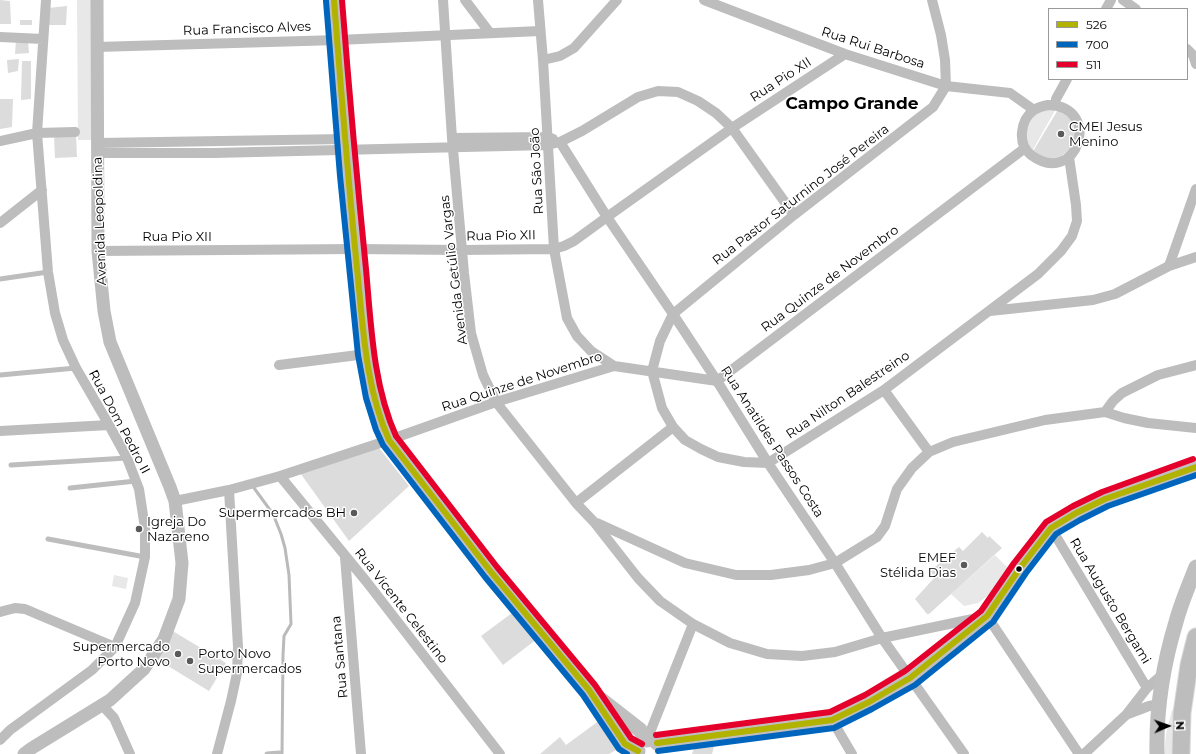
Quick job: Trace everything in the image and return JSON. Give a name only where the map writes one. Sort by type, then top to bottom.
[{"type":"main road","points":[[334,0],[366,354],[374,396],[383,427],[389,440],[491,572],[589,690],[625,744],[645,750],[832,720],[869,702],[910,678],[987,616],[1020,568],[1051,528],[1104,499],[1196,467]]},
{"type":"main road","points":[[1156,754],[1163,674],[1176,620],[1196,567]]},
{"type":"main road","points":[[1181,754],[1182,713],[1189,665],[1196,637]]},
{"type":"main road","points":[[589,690],[640,730],[645,750]]},
{"type":"street","name":"Rua Dom Pedro II","points":[[0,740],[10,730],[92,670],[115,647],[135,603],[145,557],[145,528],[139,488],[109,425],[76,368],[63,340],[55,313],[48,272],[37,133],[46,0]]},
{"type":"street","name":"Avenida Leopoldina","points":[[30,752],[110,700],[144,669],[164,639],[179,599],[182,564],[175,501],[110,342],[104,311],[98,251],[97,0]]},
{"type":"street","name":"Avenida Getúlio Vargas","points":[[443,0],[462,250],[471,333],[483,375],[496,402],[638,578],[660,601],[693,624],[730,643],[767,654],[802,656],[836,652],[882,638],[987,616]]},
{"type":"street","points":[[465,0],[490,33]]},
{"type":"street","name":"Rua São João","points":[[538,0],[554,249],[567,318],[577,336],[591,351],[614,366]]},
{"type":"street","points":[[543,60],[560,56],[574,48],[617,0]]},
{"type":"street","name":"Rua Rui Barbosa","points":[[704,0],[845,54],[946,86],[1010,93],[1034,110]]},
{"type":"street","points":[[932,0],[946,60],[946,86]]},
{"type":"street","points":[[1123,0],[1135,8]]},
{"type":"street","name":"Rua Francisco Alves","points":[[98,47],[338,40],[540,31]]},
{"type":"street","points":[[0,37],[43,39]]},
{"type":"street","name":"Rua Pio XII","points":[[98,251],[356,248],[462,250],[554,249],[574,241],[732,128],[845,54]]},
{"type":"street","points":[[1055,105],[1056,99],[1066,80]]},
{"type":"street","name":"Rua Pastor Saturnino José Pereira","points":[[673,314],[794,215],[933,107],[946,86]]},
{"type":"street","points":[[98,148],[214,141],[346,144],[560,142],[582,131],[638,97],[658,91],[678,92],[698,101],[716,113],[732,128],[794,215]]},
{"type":"street","points":[[1048,105],[1055,105],[1069,111],[1075,117],[1079,126],[1080,140],[1075,151],[1069,157],[1063,161],[1046,163],[1030,154],[1024,148],[1022,133],[1023,126],[1034,110],[1048,105]]},
{"type":"street","points":[[0,140],[37,133],[75,132]]},
{"type":"street","points":[[214,141],[214,153]]},
{"type":"street","points":[[194,142],[194,153]]},
{"type":"street","name":"Rua Anatildes Passos Costa","points":[[560,142],[607,217],[717,381],[768,463],[835,563],[882,638],[964,754]]},
{"type":"street","points":[[98,148],[214,153],[346,144]]},
{"type":"street","name":"Rua Quinze de Novembro","points":[[175,501],[228,490],[280,476],[389,440],[496,402],[614,366],[717,381],[1024,148]]},
{"type":"street","name":"Rua Nilton Balestreino","points":[[768,463],[884,390],[1038,274],[1061,252],[1072,236],[1077,222],[1069,157]]},
{"type":"street","points":[[1169,266],[1196,189]]},
{"type":"street","points":[[0,223],[42,190]]},
{"type":"street","points":[[988,311],[1093,300],[1116,294],[1169,266],[1196,257]]},
{"type":"street","points":[[673,314],[660,340],[652,371],[662,408],[673,427],[685,440],[701,450],[718,457],[744,462],[768,463]]},
{"type":"street","points":[[279,365],[366,354]]},
{"type":"street","points":[[1105,412],[1113,401],[1122,393],[1158,375],[1196,365]]},
{"type":"street","points":[[884,390],[929,452]]},
{"type":"street","points":[[594,522],[685,563],[736,574],[771,575],[809,570],[835,563],[877,537],[885,526],[897,489],[912,468],[929,452],[953,442],[1045,420],[1105,412],[1148,423],[1196,428]]},
{"type":"street","points":[[0,431],[109,425]]},
{"type":"street","points":[[576,503],[673,427]]},
{"type":"street","name":"Rua Vicente Celestino","points":[[280,476],[366,581],[500,754]]},
{"type":"street","points":[[217,754],[237,673],[238,647],[228,490]]},
{"type":"street","name":"Rua Augusto Bergami","points":[[1051,528],[1147,688]]},
{"type":"street","name":"Rua Santana","points":[[345,557],[361,754]]},
{"type":"street","points":[[0,612],[14,608],[25,609],[115,647]]},
{"type":"street","points":[[987,616],[1079,754]]},
{"type":"street","points":[[645,750],[693,624]]},
{"type":"street","points":[[1084,754],[1126,715],[1147,688],[1163,674]]},
{"type":"street","points":[[1126,715],[1149,706],[1160,704]]},
{"type":"street","points":[[102,705],[114,718],[130,754]]},
{"type":"street","points":[[832,720],[852,754]]},
{"type":"lane","points":[[0,279],[48,272]]},
{"type":"lane","points":[[0,375],[76,368]]},
{"type":"lane","points":[[11,465],[126,458]]},
{"type":"lane","points":[[70,488],[136,481]]},
{"type":"lane","points":[[48,539],[145,557]]},
{"type":"lane","points":[[267,754],[280,753]]},
{"type":"shaded area","points":[[77,0],[91,0],[93,140],[78,140]]},
{"type":"shaded area","points":[[1057,107],[1031,153],[1023,138],[1034,112]]},
{"type":"shaded area","points":[[995,555],[1009,569],[990,594],[978,603],[964,606],[951,594]]},
{"type":"shaded area","points":[[114,575],[128,578],[126,589],[112,586]]},
{"type":"shaded area","points":[[1172,710],[1177,711],[1174,754],[1164,754],[1166,734]]},
{"type":"building","points":[[0,0],[10,1],[11,24],[0,24]]},
{"type":"building","points":[[67,6],[66,25],[49,25],[48,8]]},
{"type":"building","points":[[20,20],[32,20],[32,25],[20,25]]},
{"type":"building","points":[[16,39],[28,40],[29,53],[15,54]]},
{"type":"building","points":[[19,59],[18,71],[8,73],[7,60]]},
{"type":"building","points":[[22,61],[31,61],[31,99],[21,100]]},
{"type":"building","points":[[0,99],[13,99],[12,127],[0,129]]},
{"type":"building","name":"CMEI Jesus Menino","points":[[1059,108],[1070,115],[1077,142],[1075,146],[1054,161],[1032,153]]},
{"type":"building","points":[[76,135],[77,157],[55,158],[54,136]]},
{"type":"building","name":"Supermercados BH","points":[[376,444],[409,486],[349,541],[298,470]]},
{"type":"building","points":[[982,532],[988,538],[989,536],[1002,548],[929,614],[927,614],[915,599],[935,577],[930,571],[959,547],[963,551]]},
{"type":"building","points":[[516,610],[537,639],[503,665],[481,636]]},
{"type":"building","name":"Porto Novo Supermercados","points":[[171,630],[226,663],[209,691],[155,658]]},
{"type":"building","points":[[600,720],[620,745],[616,750],[609,754],[540,754],[560,737],[566,745]]},
{"type":"building","points":[[715,743],[712,754],[692,754],[695,746]]},
{"type":"waterway","points":[[254,488],[273,514],[285,548],[289,575],[291,624],[284,636],[282,754]]},
{"type":"transit line","name":"526","points":[[334,0],[363,333],[375,399],[389,440],[491,572],[589,690],[625,744],[638,751]]},
{"type":"transit line","name":"511","points":[[342,0],[356,169],[374,354],[382,396],[396,436],[497,567],[595,685],[631,738],[642,744]]},
{"type":"transit line","name":"700","points":[[326,1],[340,176],[358,355],[366,398],[376,430],[383,445],[485,577],[583,695],[619,749],[627,754]]},
{"type":"transit line","name":"511","points":[[656,735],[830,712],[865,695],[905,671],[981,611],[1014,563],[1046,522],[1073,506],[1102,492],[1193,459]]},
{"type":"transit line","name":"526","points":[[657,743],[832,720],[869,702],[910,678],[987,616],[1020,568],[1051,528],[1076,513],[1105,499],[1196,467]]},
{"type":"transit line","name":"700","points":[[658,751],[834,728],[872,709],[915,685],[993,622],[1026,573],[1056,534],[1108,506],[1196,475]]},
{"type":"place","name":"CMEI Jesus Menino","points":[[1061,134]]},
{"type":"place","name":"Supermercados BH","points":[[354,513]]},
{"type":"place","name":"Igreja Do Nazareno","points":[[139,529]]},
{"type":"place","name":"EMEF Stélida Dias","points":[[964,565]]},
{"type":"place","name":"Supermercado Porto Novo","points":[[178,654]]},
{"type":"place","name":"Porto Novo Supermercados","points":[[190,661]]},
{"type":"district","name":"Campo Grande","points":[[852,104]]}]
